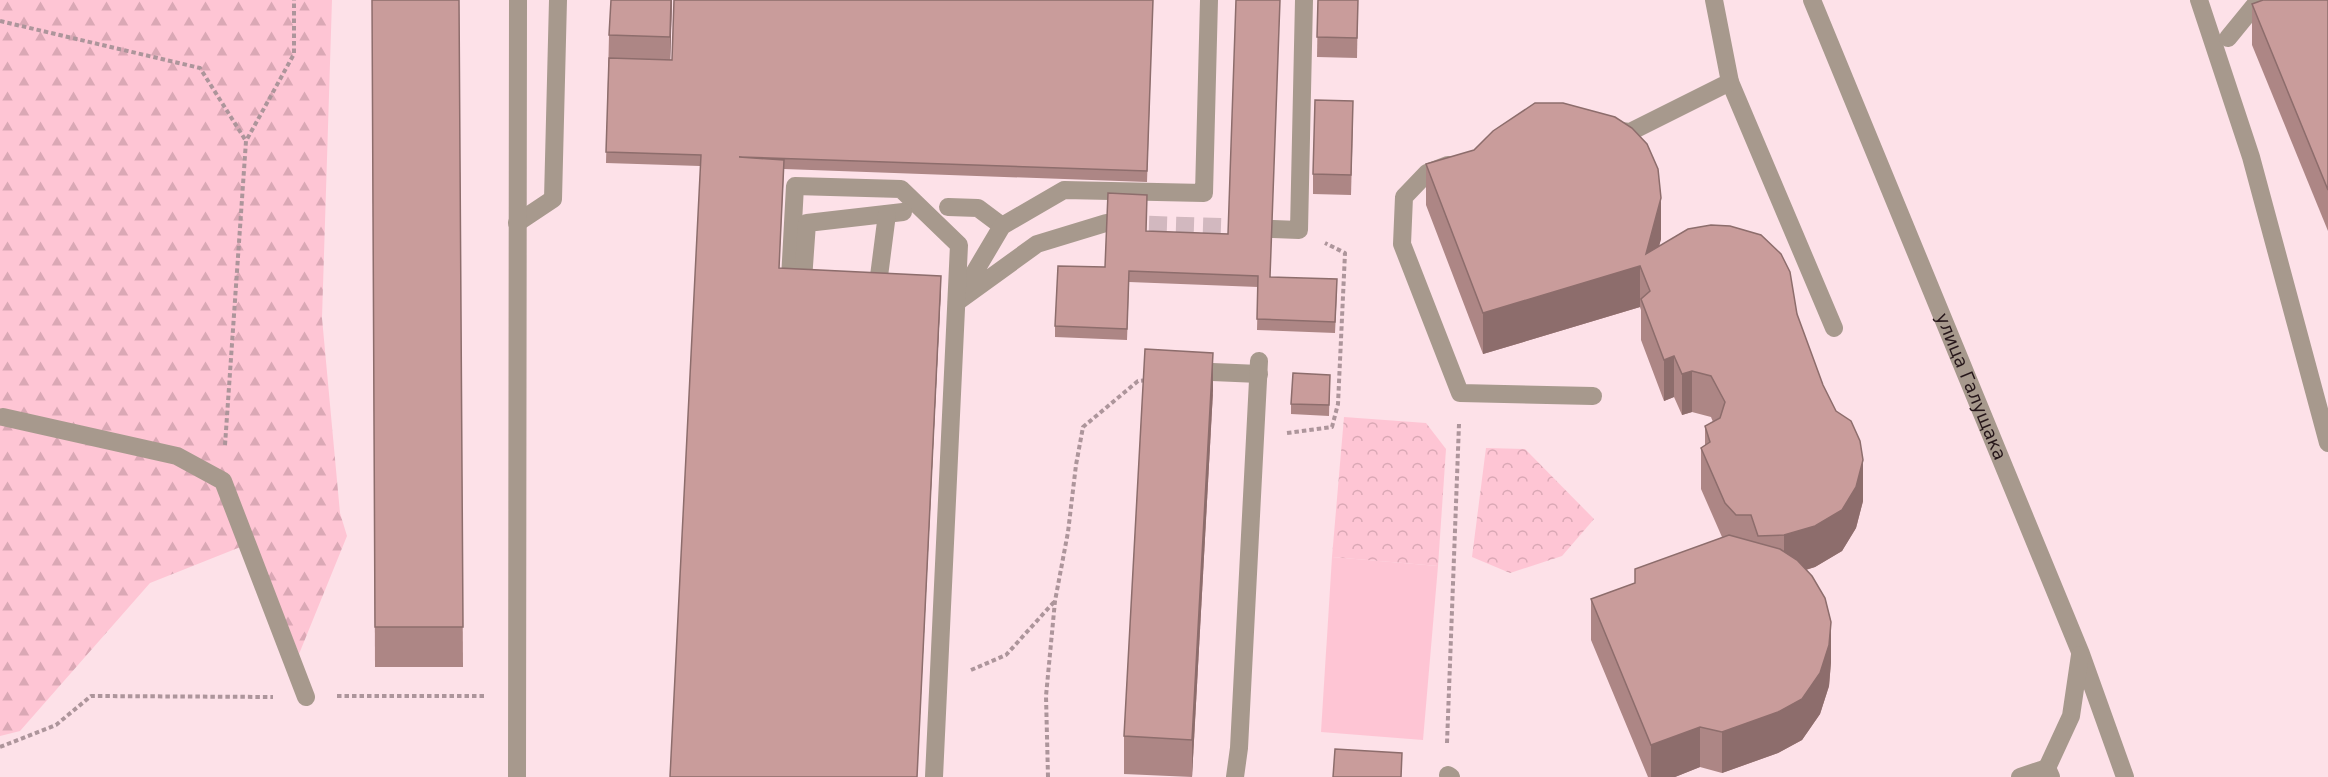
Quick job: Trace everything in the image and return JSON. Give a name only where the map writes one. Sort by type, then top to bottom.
[{"type":"street","points":[[517,777],[518,0]]},
{"type":"street","points":[[517,223],[553,200],[558,0]]},
{"type":"street","points":[[957,302],[1002,226],[1064,190],[1204,193],[1209,0]]},
{"type":"street","points":[[1273,229],[1299,230],[1304,0]]},
{"type":"street","points":[[1714,0],[1730,82],[1834,328]]},
{"type":"street","name":"улица Галущака","points":[[1812,0],[2081,654],[2125,777]]},
{"type":"street","points":[[2199,0],[2251,157],[2328,443]]},
{"type":"street","points":[[2228,38],[2259,0]]},
{"type":"street","points":[[1597,129],[1630,132],[1730,82]]},
{"type":"street","points":[[1470,157],[1427,173],[1404,196],[1402,232],[1402,244],[1460,393],[1593,396]]},
{"type":"street","points":[[878,284],[895,213],[807,223],[796,280],[795,186],[902,189],[959,245],[934,777]]},
{"type":"street","points":[[948,207],[978,208],[1002,226]]},
{"type":"street","points":[[957,302],[1038,244],[1106,223]]},
{"type":"street","points":[[1173,371],[1259,367],[1240,736],[1235,777]]},
{"type":"street","points":[[3,417],[177,456],[223,481],[306,697]]},
{"type":"street","points":[[2020,777],[2049,773],[2071,716],[2081,654]]},
{"type":"path","points":[[223,481],[246,141],[294,54],[294,0]]},
{"type":"path","points":[[0,21],[200,68],[246,141]]},
{"type":"path","points":[[1256,434],[1299,432],[1332,427],[1338,404],[1345,253],[1299,230]]},
{"type":"path","points":[[1048,777],[1046,696],[1055,600],[1068,532],[1083,427],[1138,381],[1159,379],[1173,371]]},
{"type":"path","points":[[1449,776],[1447,744],[1460,393]]},
{"type":"path","points":[[940,681],[1006,655],[1055,600]]},
{"type":"path","points":[[0,747],[56,725],[91,696],[488,696]]},
{"type":"green space","points":[[0,0],[332,0],[322,318],[340,513],[347,536],[299,654],[253,542],[150,583],[20,731],[0,736]]},
{"type":"green space","points":[[1344,417],[1426,423],[1446,449],[1438,566],[1332,557]]},
{"type":"green space","points":[[1486,448],[1525,449],[1594,519],[1562,556],[1510,573],[1472,557]]},
{"type":"green space","points":[[1332,557],[1438,566],[1423,740],[1321,732]]},
{"type":"building","points":[[372,0],[459,0],[463,627],[375,627]]},
{"type":"building","points":[[611,0],[671,0],[670,37],[609,35]]},
{"type":"building","points":[[674,0],[1153,0],[1147,171],[739,157],[784,160],[779,268],[941,276],[917,777],[670,777],[701,155],[606,152],[609,58],[672,60]]},
{"type":"building","points":[[1236,0],[1280,0],[1270,277],[1337,279],[1335,322],[1257,319],[1258,276],[1129,271],[1127,329],[1055,326],[1058,266],[1105,267],[1108,193],[1147,195],[1146,231],[1228,234]]},
{"type":"building","points":[[1318,0],[1358,0],[1357,38],[1317,37]]},
{"type":"building","points":[[2263,0],[2328,0],[2328,190],[2252,4]]},
{"type":"building","points":[[1315,100],[1353,101],[1351,175],[1313,174]]},
{"type":"building","points":[[1535,103],[1563,103],[1615,117],[1632,128],[1647,144],[1658,169],[1661,198],[1646,254],[1688,229],[1711,225],[1730,226],[1761,235],[1781,254],[1790,272],[1797,314],[1823,385],[1836,411],[1851,421],[1860,441],[1863,460],[1856,487],[1842,510],[1815,526],[1784,535],[1758,536],[1751,515],[1736,515],[1725,503],[1701,448],[1710,442],[1705,426],[1720,418],[1725,402],[1711,376],[1692,371],[1682,374],[1674,356],[1664,360],[1641,299],[1650,291],[1640,266],[1483,313],[1426,164],[1474,150],[1493,131]]},
{"type":"building","points":[[1145,349],[1213,353],[1192,740],[1124,736]]},
{"type":"building","points":[[1293,373],[1330,375],[1329,405],[1291,404]]},
{"type":"building","points":[[1729,535],[1780,549],[1797,560],[1812,576],[1825,598],[1831,622],[1829,645],[1820,673],[1802,699],[1778,712],[1722,732],[1700,727],[1651,745],[1591,599],[1635,583],[1635,569]]},
{"type":"building","points":[[1335,749],[1402,753],[1401,777],[1333,777]]},
{"type":"tunnel","points":[[1122,224],[1250,228]]}]
